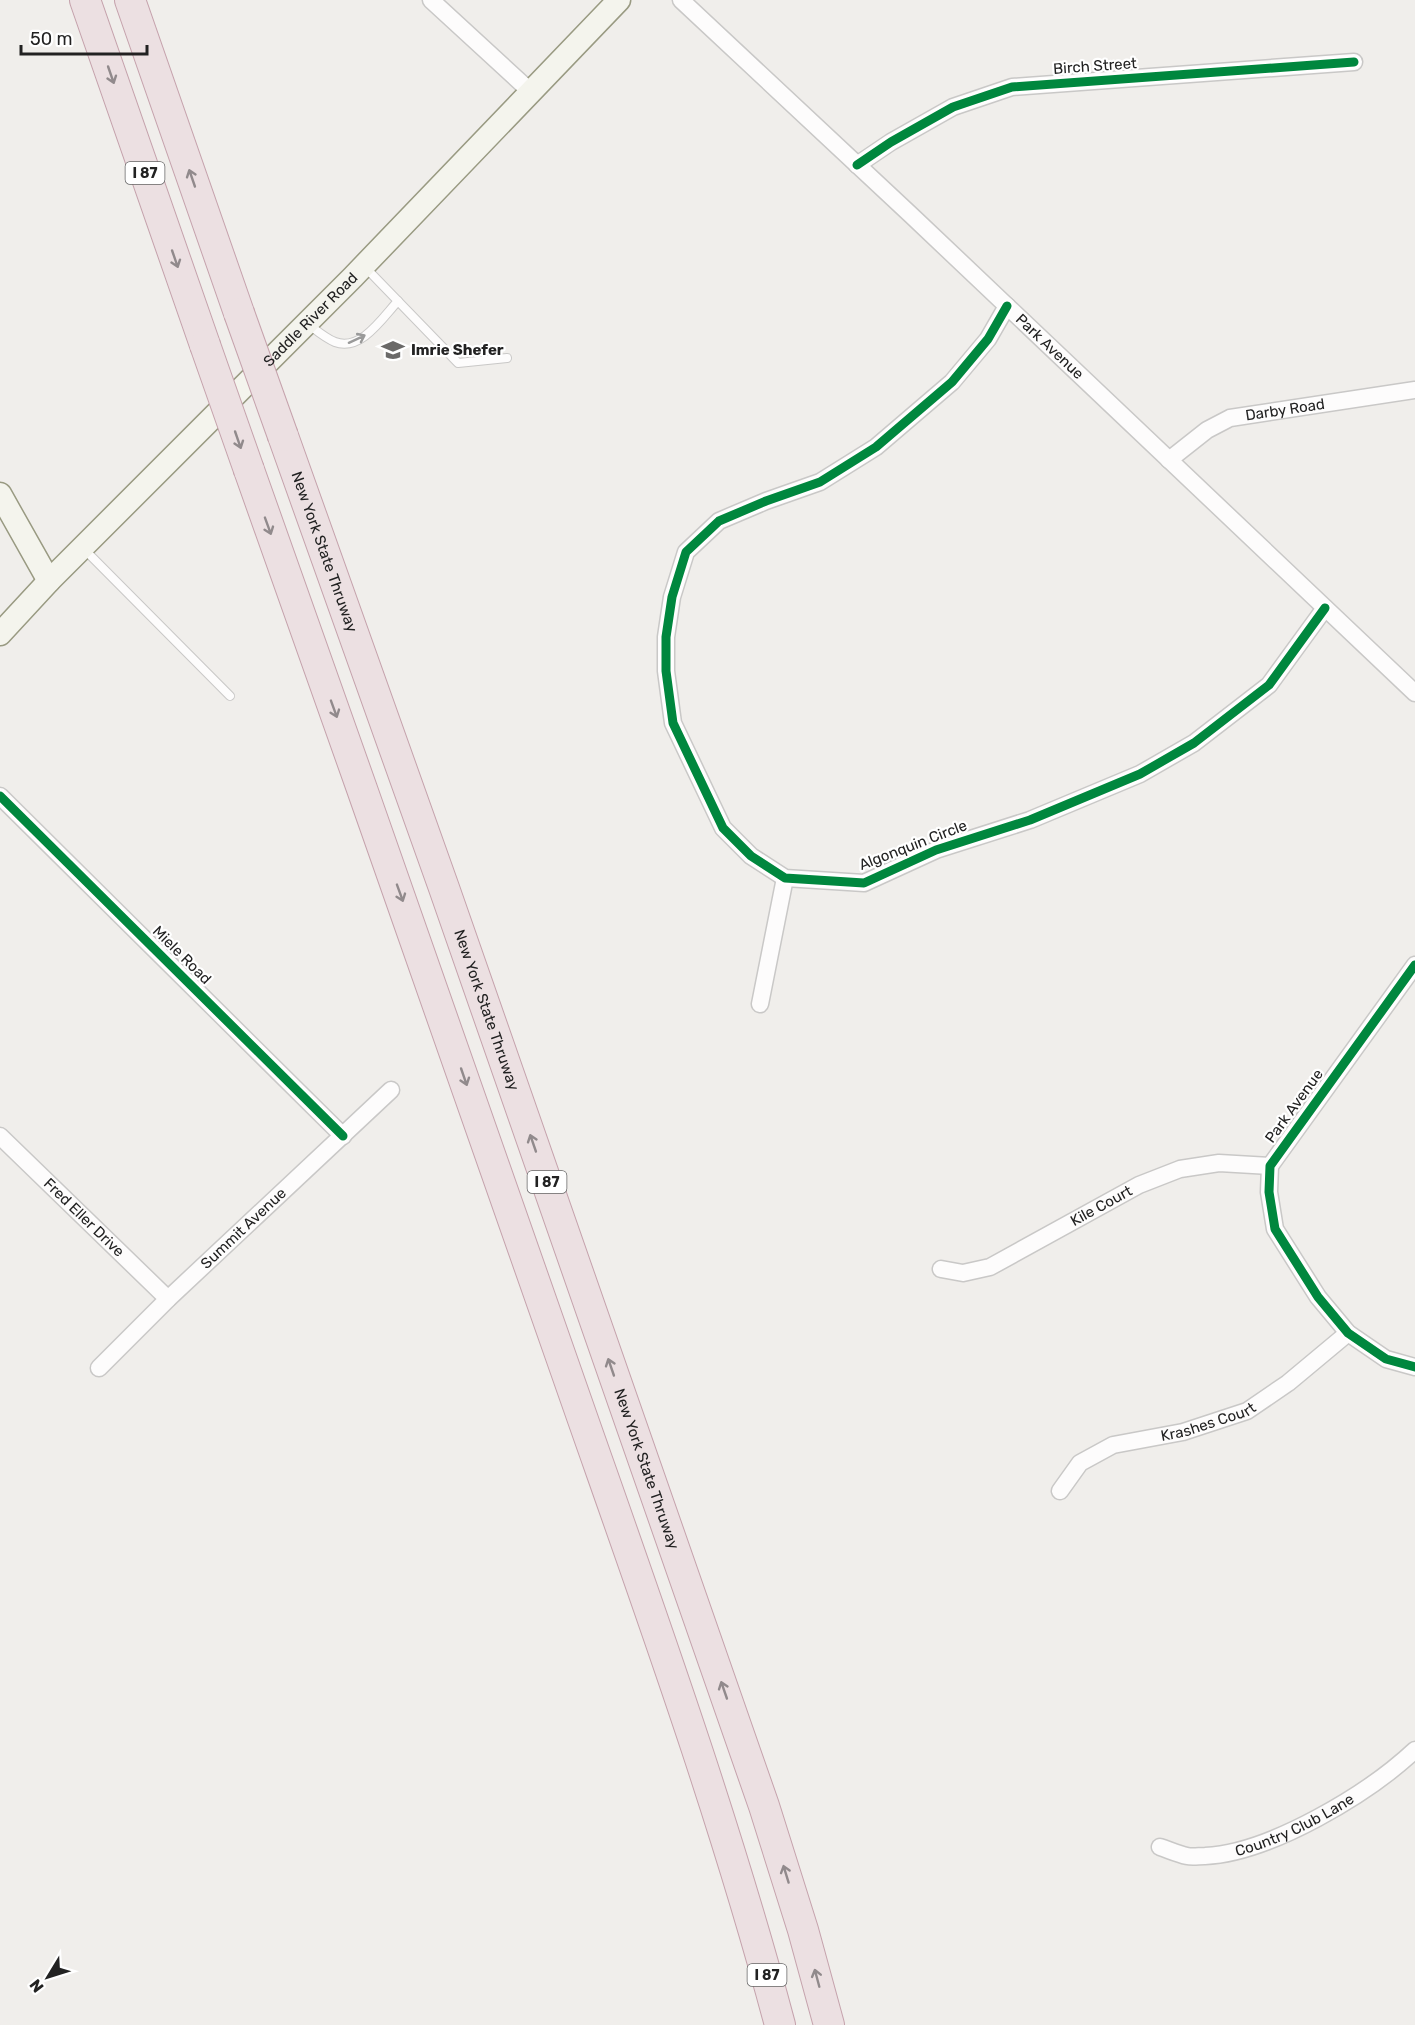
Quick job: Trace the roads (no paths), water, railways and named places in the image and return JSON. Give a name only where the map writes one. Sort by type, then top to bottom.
[{"type":"highway","name":"I 87","points":[[85,0],[403,901],[669,1665],[719,1816],[780,2025]]},
{"type":"highway","name":"New York State Thruway","points":[[129,0],[460,933],[741,1739],[803,1930],[829,2025]]},
{"type":"main road","name":"Saddle River Road","points":[[0,634],[364,266],[620,0]]},
{"type":"main road","points":[[0,494],[49,582]]},
{"type":"street","points":[[431,0],[531,92]]},
{"type":"street","name":"Park Avenue","points":[[681,0],[1415,693]]},
{"type":"street","name":"Birch Street","points":[[857,165],[891,142],[952,107],[1012,87],[1354,62]]},
{"type":"street","name":"Algonquin Circle","points":[[1007,306],[988,339],[952,382],[876,447],[820,482],[719,521],[686,552],[672,597],[666,637],[666,671],[673,723],[723,828],[751,856],[785,878],[864,883],[936,850],[1030,820],[1140,774],[1194,743],[1269,685],[1325,608]]},
{"type":"street","name":"Darby Road","points":[[1169,460],[1208,430],[1230,418],[1415,390]]},
{"type":"street","name":"Miele Road","points":[[0,796],[343,1136]]},
{"type":"street","points":[[760,1004],[785,878]]},
{"type":"street","name":"Park Avenue","points":[[1415,965],[1270,1166],[1269,1192],[1275,1229],[1318,1297],[1348,1334],[1386,1359],[1415,1367]]},
{"type":"street","name":"Summit Avenue","points":[[99,1368],[168,1299],[391,1090]]},
{"type":"street","name":"Fred Eller Drive","points":[[0,1136],[168,1299]]},
{"type":"street","name":"Kile Court","points":[[940,1269],[963,1273],[990,1267],[1140,1185],[1180,1169],[1219,1163],[1270,1166]]},
{"type":"street","name":"Krashes Court","points":[[1060,1491],[1080,1463],[1113,1445],[1183,1432],[1247,1410],[1288,1383],[1348,1334]]},
{"type":"street","name":"Country Club Lane","points":[[1161,1848],[1188,1857],[1224,1855],[1273,1840],[1349,1800],[1415,1750]]},
{"type":"lane","points":[[364,266],[458,363],[507,358]]},
{"type":"lane","points":[[307,323],[331,340],[338,343],[350,343],[365,336],[398,301]]},
{"type":"lane","points":[[83,548],[230,696]]},
{"type":"place","name":"Imrie Shefer","points":[[393,350]]}]
